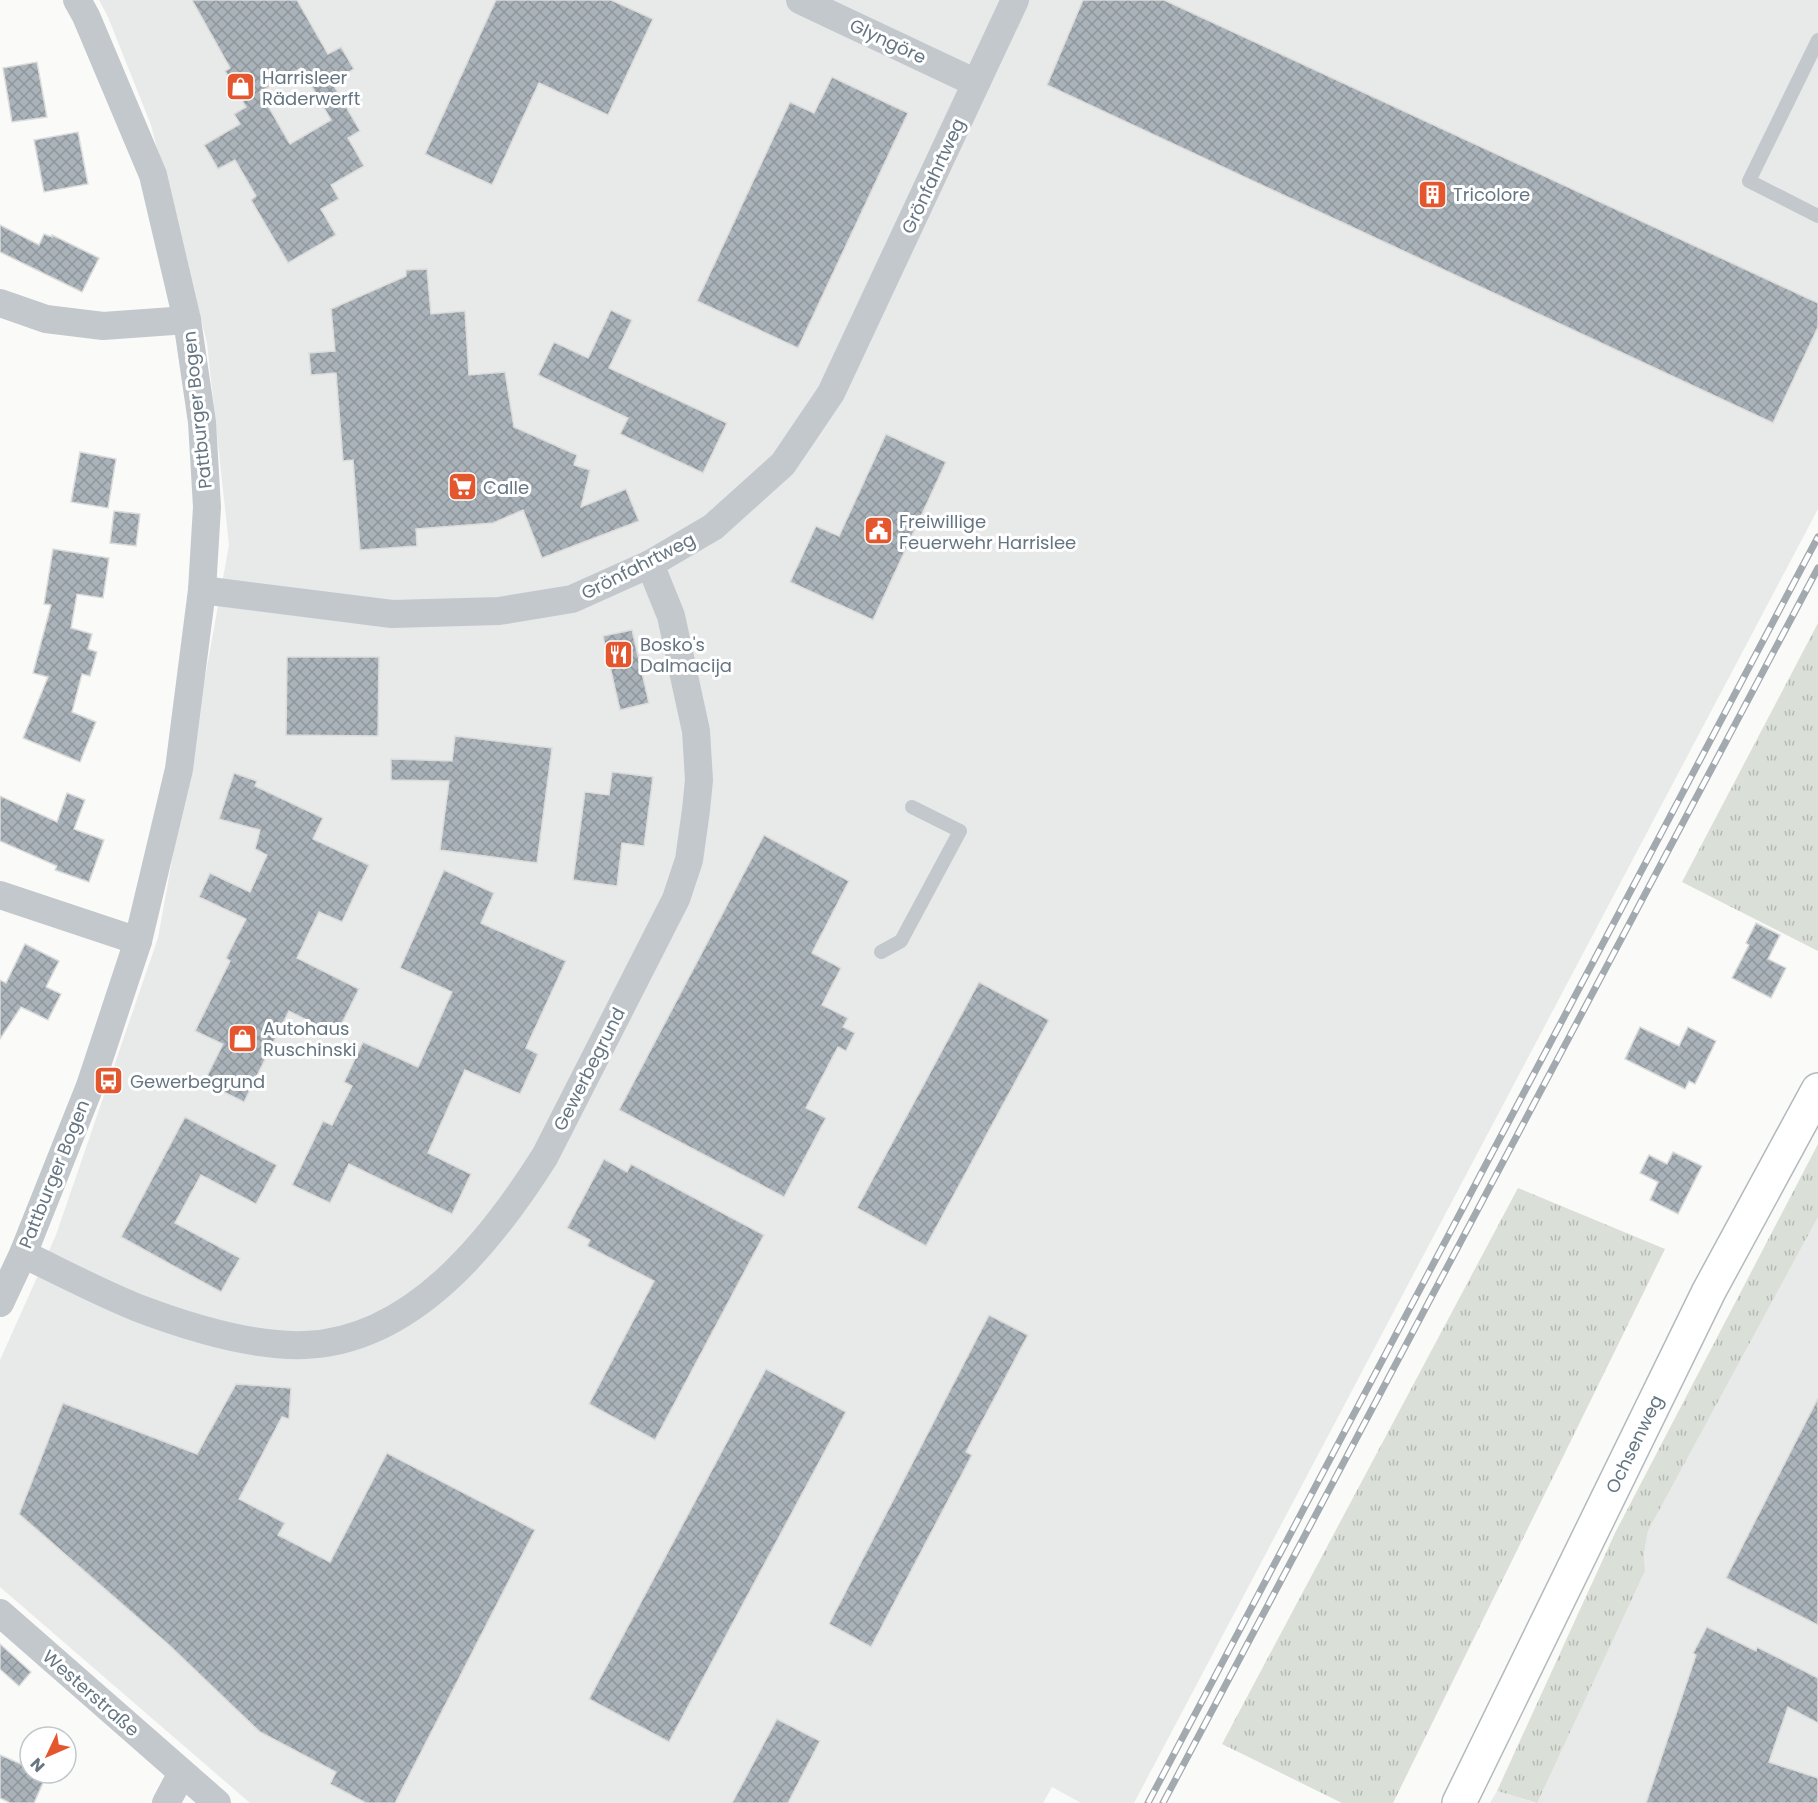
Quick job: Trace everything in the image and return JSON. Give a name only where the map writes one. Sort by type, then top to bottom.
[{"type":"main road","name":"Ochsenweg","points":[[1459,1803],[1704,1301],[1818,1090]]},
{"type":"street","name":"Pattburger Bogen","points":[[0,1303],[90,1086],[138,941],[179,769],[202,590],[207,507],[202,422],[187,320],[153,175],[86,16],[77,0]]},
{"type":"street","name":"Glyngöre","points":[[800,0],[976,82]]},
{"type":"street","name":"Grönfahrtweg","points":[[202,590],[392,614],[499,611],[572,599],[650,564],[713,527],[783,464],[831,393],[1015,0]]},
{"type":"street","points":[[0,303],[46,319],[103,326],[187,320]]},
{"type":"street","name":"Gewerbegrund","points":[[22,1254],[137,1307],[210,1332],[274,1345],[306,1345],[345,1340],[376,1329],[407,1311],[443,1283],[497,1226],[523,1192],[545,1156],[676,899],[689,860],[699,780],[696,731],[671,616],[650,564]]},
{"type":"street","points":[[0,895],[138,941]]},
{"type":"street","name":"Westerstraße","points":[[0,1613],[217,1803]]},
{"type":"street","points":[[166,1803],[182,1773]]},
{"type":"lane","points":[[1818,40],[1814,57],[1749,181],[1818,216]]},
{"type":"lane","points":[[881,952],[900,941],[960,831],[912,807]]},
{"type":"shaded area","points":[[99,0],[1818,0],[1818,509],[1134,1803],[1081,1803],[1052,1787],[1043,1803],[250,1803],[0,1587],[0,1360],[56,1235],[158,938],[229,545],[207,343],[151,125]]},
{"type":"shaded area","points":[[1818,1217],[1818,1803],[1536,1803],[1645,1571],[1644,1553],[1648,1531]]},
{"type":"shaded area","points":[[1497,1791],[1536,1803],[1490,1803]]},
{"type":"green space","points":[[1818,623],[1818,951],[1682,882]]},
{"type":"green space","points":[[1818,1144],[1818,1217],[1648,1531],[1644,1553],[1645,1571],[1537,1803],[1497,1791],[1615,1533]]},
{"type":"green space","points":[[1518,1188],[1665,1249],[1393,1803],[1342,1803],[1222,1744]]},
{"type":"building","points":[[192,0],[297,0],[328,54],[341,47],[354,69],[341,76],[342,79],[333,84],[360,131],[348,138],[364,166],[331,185],[339,199],[321,209],[336,235],[288,263],[251,200],[256,196],[235,160],[218,169],[204,145],[240,124],[234,114],[246,107],[225,71],[230,68]],"holes":[[[301,68],[331,120],[290,144],[260,92]]]},
{"type":"building","points":[[496,0],[611,0],[653,19],[608,115],[539,83],[492,185],[425,154]]},
{"type":"building","name":"Tricolore","points":[[1083,0],[1164,0],[1818,303],[1818,327],[1773,423],[1047,85]]},
{"type":"building","points":[[37,62],[47,117],[12,122],[3,68]]},
{"type":"building","points":[[832,77],[908,113],[798,348],[697,301],[790,102],[814,113]]},
{"type":"building","points":[[78,132],[88,184],[44,192],[34,140]]},
{"type":"building","points":[[0,225],[39,245],[44,234],[52,237],[52,235],[99,258],[82,292],[0,252]]},
{"type":"building","points":[[427,269],[431,314],[465,311],[469,375],[505,372],[514,427],[577,455],[574,465],[590,470],[581,507],[626,489],[639,521],[542,558],[523,510],[493,523],[416,529],[417,546],[360,550],[353,460],[343,461],[336,373],[311,375],[309,353],[335,351],[331,309],[406,276],[406,270]]},
{"type":"building","points":[[611,310],[632,320],[609,368],[727,423],[703,473],[620,434],[628,418],[538,375],[554,342],[588,358]]},
{"type":"building","name":"Freiwillige Feuerwehr Harrislee","points":[[886,434],[946,462],[873,620],[790,582],[816,526],[839,536]]},
{"type":"building","points":[[80,452],[116,459],[108,508],[71,502]]},
{"type":"building","points":[[114,511],[140,514],[136,546],[110,543]]},
{"type":"building","points":[[53,549],[109,558],[103,598],[77,594],[71,628],[92,634],[88,649],[97,652],[90,676],[82,674],[72,712],[96,722],[80,762],[23,738],[48,677],[33,673],[51,605],[44,604]]},
{"type":"building","points":[[632,630],[649,703],[620,710],[603,636]]},
{"type":"building","points":[[287,657],[379,657],[378,736],[286,735]]},
{"type":"building","points":[[455,736],[552,748],[537,863],[440,850],[449,781],[391,780],[391,759],[452,761]]},
{"type":"building","points":[[612,772],[653,777],[644,846],[622,843],[617,886],[573,880],[585,792],[609,795]]},
{"type":"building","points":[[234,773],[257,781],[255,786],[323,818],[313,839],[369,865],[342,922],[319,912],[297,958],[359,989],[336,1035],[289,1011],[244,1102],[204,1082],[223,1044],[195,1031],[230,961],[226,958],[246,919],[199,897],[210,873],[250,892],[267,855],[255,849],[260,830],[219,819]]},
{"type":"building","points":[[67,793],[85,800],[74,829],[104,840],[89,882],[55,870],[57,866],[0,841],[0,796],[57,822]]},
{"type":"building","points":[[764,835],[849,881],[812,953],[841,968],[822,1005],[848,1018],[843,1027],[855,1033],[846,1051],[838,1047],[806,1108],[826,1118],[784,1197],[619,1110]]},
{"type":"building","points":[[444,870],[494,893],[481,923],[566,961],[526,1048],[538,1054],[520,1094],[465,1070],[428,1153],[471,1174],[452,1214],[349,1164],[330,1203],[292,1185],[323,1121],[332,1125],[352,1086],[344,1082],[363,1042],[418,1067],[452,992],[400,968]]},
{"type":"building","points":[[1756,923],[1780,935],[1768,959],[1786,968],[1771,998],[1732,978],[1749,945],[1746,943]]},
{"type":"building","points":[[25,944],[59,961],[46,987],[61,994],[48,1020],[21,1007],[0,1039],[0,980],[6,983]]},
{"type":"building","points":[[979,982],[1049,1020],[926,1246],[857,1208]]},
{"type":"building","points":[[1640,1027],[1679,1046],[1688,1027],[1716,1041],[1695,1084],[1689,1081],[1685,1089],[1625,1059]]},
{"type":"building","points":[[185,1117],[277,1165],[256,1204],[201,1175],[175,1223],[240,1258],[221,1292],[121,1237]]},
{"type":"building","points":[[1673,1152],[1702,1166],[1678,1214],[1650,1200],[1658,1182],[1640,1173],[1649,1155],[1667,1164]]},
{"type":"building","points":[[604,1159],[627,1172],[631,1164],[764,1235],[655,1440],[589,1404],[654,1281],[587,1246],[590,1240],[567,1228]]},
{"type":"building","points":[[989,1315],[1028,1335],[966,1452],[972,1455],[871,1647],[829,1624]]},
{"type":"building","points":[[766,1369],[846,1412],[669,1742],[589,1699]]},
{"type":"building","points":[[236,1384],[291,1388],[289,1419],[282,1417],[239,1499],[285,1523],[278,1535],[330,1562],[387,1453],[535,1530],[395,1803],[366,1803],[330,1784],[336,1772],[260,1732],[168,1644],[19,1514],[63,1403],[197,1454]]},
{"type":"building","points":[[1818,1398],[1818,1625],[1726,1578]]},
{"type":"building","points":[[1707,1627],[1756,1651],[1757,1647],[1818,1678],[1818,1723],[1788,1707],[1769,1762],[1818,1778],[1818,1803],[1646,1803],[1696,1655],[1693,1653]]},
{"type":"building","points":[[0,1644],[31,1672],[19,1686],[0,1669]]},
{"type":"building","points":[[777,1719],[820,1741],[788,1803],[732,1803]]},
{"type":"building","points":[[0,1755],[18,1763],[18,1785],[42,1785],[34,1803],[10,1803],[0,1798]]},
{"type":"railway","points":[[1148,1803],[1818,537]]},
{"type":"railway","points":[[1163,1803],[1818,568]]},
{"type":"place","name":"Harrisleer Räderwerft","points":[[241,87]]},
{"type":"place","name":"Tricolore","points":[[1432,194]]},
{"type":"place","name":"Calle","points":[[462,487]]},
{"type":"place","name":"Freiwillige Feuerwehr Harrislee","points":[[878,531]]},
{"type":"place","name":"Bosko's Dalmacija","points":[[619,654]]},
{"type":"place","name":"Autohaus Ruschinski","points":[[242,1038]]},
{"type":"place","name":"Gewerbegrund","points":[[109,1081]]}]
